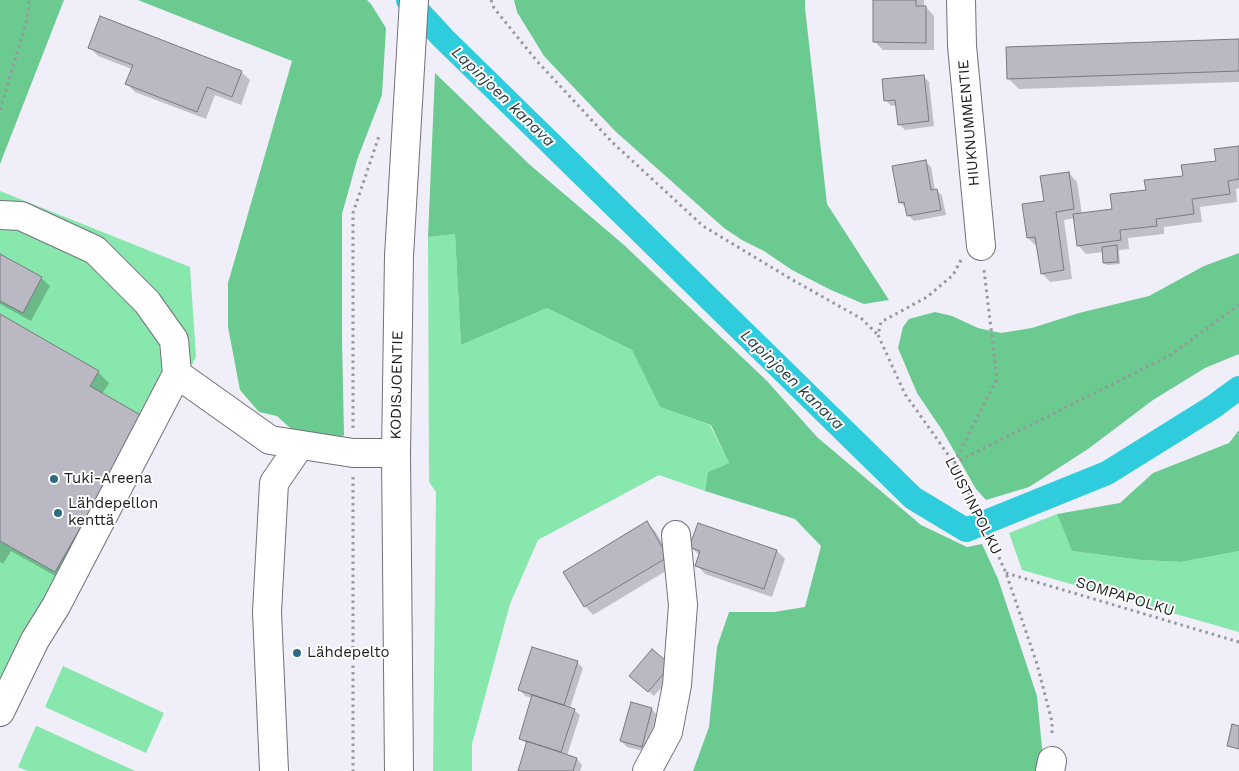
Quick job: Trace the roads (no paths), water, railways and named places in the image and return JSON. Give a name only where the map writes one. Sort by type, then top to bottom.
[{"type":"street","name":"KODISJOENTIE","points":[[399,771],[396,453],[399,256],[414,0]]},
{"type":"street","name":"HIUKNUMMENTIE","points":[[961,0],[963,56],[981,246]]},
{"type":"street","points":[[0,215],[21,216],[95,250],[147,302],[174,340],[177,374],[56,606],[35,640],[0,712]]},
{"type":"street","points":[[177,374],[270,440],[353,453],[396,453]]},
{"type":"street","points":[[274,771],[267,612],[274,483],[300,445]]},
{"type":"street","points":[[647,771],[668,732],[677,685],[683,605],[676,535]]},
{"type":"waterway","name":"Lapinjoen kanava","points":[[408,0],[443,38],[913,498],[966,530],[1107,473],[1213,407],[1239,388]]},
{"type":"place","name":"Tuki-Areena","points":[[54,479]]},
{"type":"place","name":"Lähdepellon kenttä","points":[[58,513]]},
{"type":"place","name":"Lähdepelto","points":[[297,653]]}]
